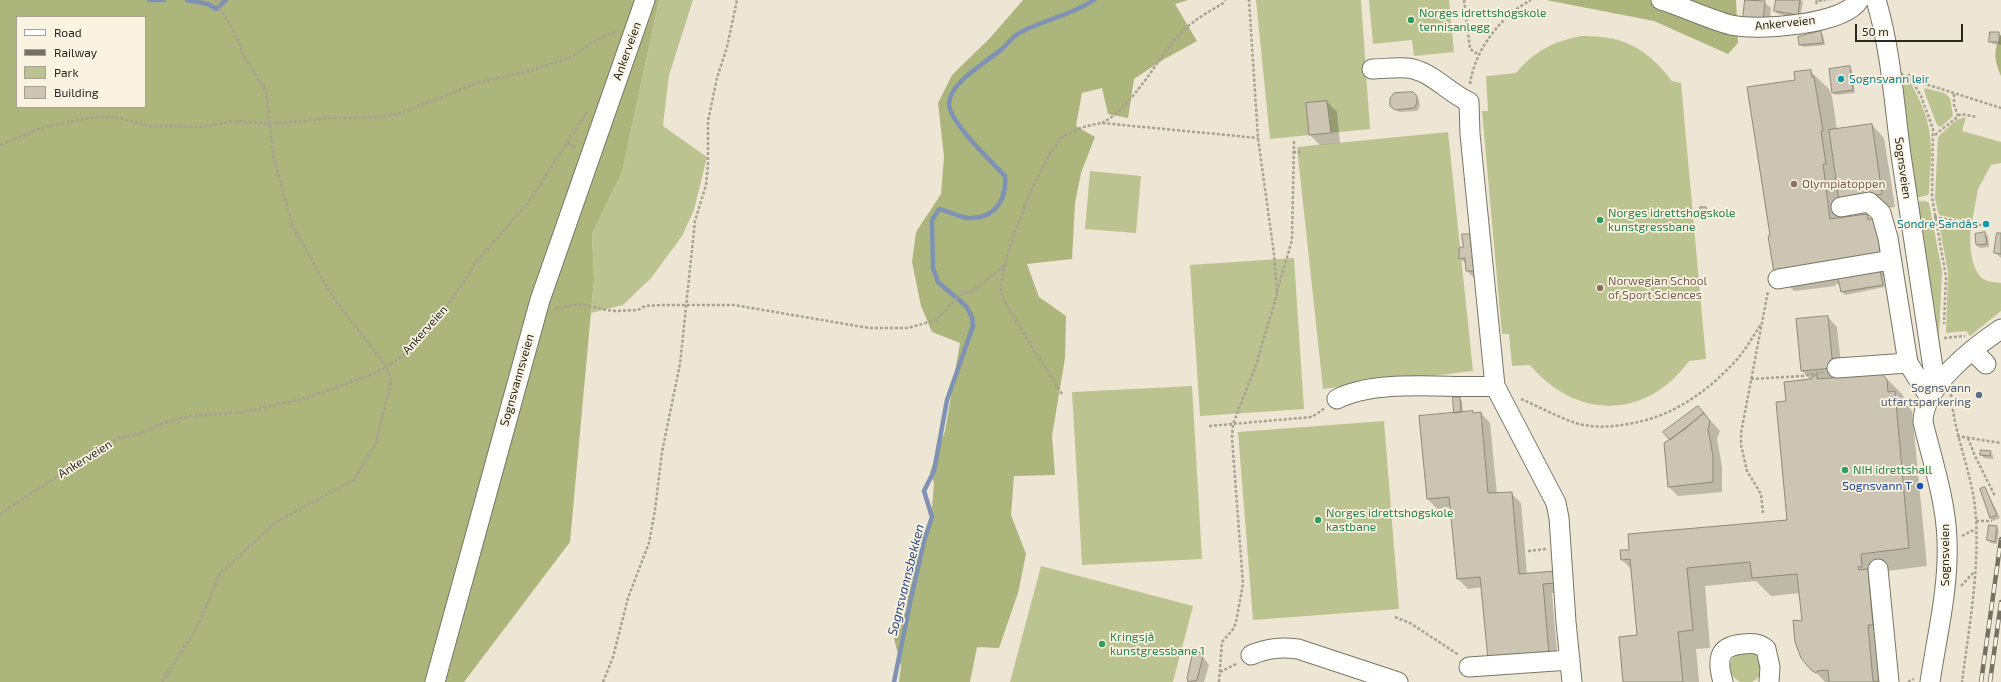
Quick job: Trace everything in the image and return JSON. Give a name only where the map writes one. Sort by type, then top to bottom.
[{"type":"street","name":"Ankerveien","points":[[616,83],[638,22],[644,0]]},
{"type":"street","name":"Ankerveien","points":[[1661,0],[1729,24],[1752,27],[1820,20],[1844,12],[1855,6],[1859,0]]},
{"type":"street","name":"Sognsveien","points":[[1876,0],[1882,20],[1888,57],[1933,368],[1942,385],[1924,411],[1923,422],[1945,516],[1947,539],[1946,584],[1930,682]]},
{"type":"street","points":[[1372,69],[1414,69],[1428,76],[1460,98],[1469,102],[1470,134],[1495,386],[1556,503],[1559,518],[1572,682]]},
{"type":"street","name":"Sognsvannsveien","points":[[435,682],[537,310],[616,83]]},
{"type":"street","points":[[1840,207],[1869,202],[1882,213],[1888,238],[1908,363]]},
{"type":"street","points":[[1778,279],[1891,260]]},
{"type":"street","points":[[1837,368],[1908,363],[1942,385],[2001,329]]},
{"type":"street","points":[[1337,399],[1348,393],[1403,386],[1466,388],[1495,386]]},
{"type":"street","points":[[1878,569],[1888,682]]},
{"type":"street","points":[[1723,682],[1720,658],[1722,652],[1726,648],[1733,645],[1754,643],[1766,649],[1770,667],[1769,682]]},
{"type":"street","points":[[1251,655],[1268,648],[1281,647],[1298,649],[1398,682]]},
{"type":"street","points":[[1473,667],[1570,660]]},
{"type":"path","points":[[162,682],[197,627],[220,574],[276,522],[354,480],[376,443],[391,382],[387,367],[334,299],[292,225],[273,155],[266,91],[243,55],[239,42],[215,0]]},
{"type":"path","points":[[603,682],[613,657],[628,598],[649,543],[655,510],[662,452],[680,364],[695,221],[706,185],[708,165],[708,121],[717,78],[727,47],[737,0]]},
{"type":"path","points":[[1062,394],[1002,295],[1002,276],[1005,265],[1033,187],[1052,148],[1063,137],[1077,130],[1102,123],[1119,111],[1178,35],[1194,21],[1222,4],[1225,0]]},
{"type":"path","points":[[1249,0],[1258,138],[1274,254],[1277,294]]},
{"type":"path","points":[[1464,0],[1470,49],[1479,56]]},
{"type":"path","points":[[1470,82],[1485,43],[1503,21],[1531,0]]},
{"type":"path","points":[[1817,1],[1825,0]]},
{"type":"path","points":[[0,145],[45,127],[95,117],[115,117],[150,126],[200,127],[235,121],[270,124],[332,118],[379,117],[398,114],[480,82],[530,71],[573,56],[596,40],[638,22]]},
{"type":"path","points":[[1888,57],[1902,68],[1912,80],[1928,111],[1934,135],[1932,193],[1934,217],[1946,277],[1944,328]]},
{"type":"path","points":[[1912,80],[2001,108]]},
{"type":"path","points":[[1954,94],[1954,105],[1958,116]]},
{"type":"path","name":"Ankerveien","points":[[0,514],[102,447],[119,438],[139,434],[161,424],[189,416],[244,412],[306,398],[342,387],[376,373],[404,356],[442,314],[477,261],[532,198],[568,143],[577,126],[592,106]]},
{"type":"path","points":[[1934,135],[1958,116],[1964,114],[1977,116]]},
{"type":"path","points":[[1102,123],[1258,138]]},
{"type":"path","points":[[1219,682],[1222,642],[1236,622],[1243,584],[1232,438],[1233,424],[1256,366],[1292,240],[1294,141]]},
{"type":"path","points":[[1293,152],[1303,152]]},
{"type":"path","points":[[1934,217],[1985,226]]},
{"type":"path","points":[[537,310],[561,309],[573,305],[586,305],[617,311],[638,310],[645,306],[734,305],[869,328],[908,328],[936,320],[948,310],[964,291],[970,293],[1005,265]]},
{"type":"path","points":[[1763,513],[1761,494],[1747,471],[1741,445],[1742,419],[1769,288],[1778,279]]},
{"type":"path","points":[[1520,398],[1568,420],[1588,426],[1609,427],[1652,420],[1684,405],[1705,389],[1739,357],[1761,324]]},
{"type":"path","points":[[1944,332],[1944,344]]},
{"type":"path","points":[[1944,338],[1964,335],[1976,352]]},
{"type":"path","points":[[1751,379],[1814,373]]},
{"type":"path","points":[[1942,385],[1968,476],[1976,521],[1975,571],[1972,606],[1962,682]]},
{"type":"path","points":[[1209,426],[1312,418]]},
{"type":"path","points":[[1957,436],[2001,443]]},
{"type":"path","points":[[1968,438],[1975,456],[1995,496]]},
{"type":"path","points":[[1976,521],[1992,521]]},
{"type":"path","points":[[1959,538],[1971,531],[1976,531]]},
{"type":"path","points":[[1956,592],[1975,571]]},
{"type":"path","points":[[1395,617],[1410,623],[1473,667]]},
{"type":"green space","points":[[0,0],[659,0],[622,172],[592,234],[594,279],[570,542],[464,682],[0,682]]},
{"type":"green space","points":[[659,0],[693,0],[669,75],[663,126],[707,157],[694,210],[682,236],[652,277],[623,305],[591,313],[594,279],[592,234],[622,172]]},
{"type":"green space","points":[[1023,0],[1188,0],[1175,4],[1197,41],[1161,61],[1134,79],[1128,118],[1108,114],[1102,88],[1082,93],[1076,126],[1095,137],[1081,173],[1075,203],[1072,259],[1027,264],[1039,297],[1066,316],[1065,358],[1052,436],[1055,475],[1014,476],[1011,515],[1026,554],[1018,593],[999,648],[977,647],[970,682],[899,682],[901,666],[894,639],[906,610],[916,536],[930,530],[934,483],[930,472],[945,431],[960,343],[932,332],[921,306],[912,262],[916,232],[941,194],[944,157],[938,103],[952,75],[990,38]]},
{"type":"green space","points":[[1256,0],[1361,0],[1370,129],[1270,139]]},
{"type":"green space","name":"Norges idrettshøgskole tennisanlegg","points":[[1369,0],[1449,0],[1454,52],[1414,56],[1412,40],[1373,44]]},
{"type":"green space","points":[[1546,0],[1736,0],[1738,43],[1728,54],[1654,21]]},
{"type":"green space","points":[[2001,34],[2001,76],[1995,55]]},
{"type":"green space","points":[[1581,36],[1609,38],[1632,46],[1653,60],[1672,81],[1681,83],[1706,359],[1689,361],[1672,380],[1652,394],[1632,403],[1611,406],[1589,403],[1568,396],[1548,383],[1530,365],[1512,366],[1509,334],[1502,334],[1482,111],[1488,111],[1486,76],[1516,73],[1530,59],[1545,48],[1571,38]]},
{"type":"green space","points":[[1900,71],[1907,78],[1916,93],[1927,119],[1931,142],[1929,193],[1928,195],[1915,198]]},
{"type":"green space","points":[[1925,88],[1944,93],[1950,98],[1953,116],[1941,127],[1937,125],[1924,91]]},
{"type":"green space","points":[[1966,117],[1962,131],[2001,142],[2001,163],[1991,165],[1978,189],[1972,222],[1939,215],[1935,199],[1938,137],[1956,120]]},
{"type":"green space","points":[[1448,132],[1473,371],[1323,389],[1297,147]]},
{"type":"green space","points":[[1090,171],[1141,176],[1136,233],[1085,229]]},
{"type":"green space","points":[[1925,201],[1929,203],[1942,271],[1939,336],[1942,360],[1939,362],[1915,202]]},
{"type":"green space","points":[[1941,220],[1971,226],[1970,239],[1973,264],[1976,271],[1985,280],[2001,283],[2001,311],[1970,336],[1966,331],[1946,333],[1948,272],[1939,224]]},
{"type":"green space","points":[[1294,258],[1304,409],[1200,416],[1190,265]]},
{"type":"green space","points":[[1192,386],[1202,559],[1082,565],[1072,392]]},
{"type":"green space","name":"Norges idrettshøgskole kastbane","points":[[1384,421],[1399,609],[1253,620],[1238,432]]},
{"type":"green space","name":"Kringsjå kunstgressbane 1","points":[[1041,566],[1193,606],[1173,682],[1010,682]]},
{"type":"green space","points":[[1743,651],[1749,651],[1759,658],[1762,667],[1761,673],[1755,680],[1749,683],[1743,683],[1733,676],[1730,670],[1730,664],[1737,654]]},
{"type":"building","points":[[1745,0],[1765,1],[1763,22],[1743,20]]},
{"type":"building","points":[[1776,0],[1800,0],[1798,15],[1774,11]]},
{"type":"building","points":[[1821,31],[1823,43],[1799,45],[1798,37]]},
{"type":"building","points":[[1990,32],[1999,32],[1999,42],[1989,42]]},
{"type":"building","name":"Sognsvann leir","points":[[1850,66],[1853,90],[1832,93],[1829,69]]},
{"type":"building","name":"Olympiatoppen","points":[[1811,70],[1812,77],[1814,77],[1823,131],[1821,131],[1826,164],[1823,164],[1830,219],[1867,214],[1868,220],[1875,218],[1881,256],[1774,273],[1768,236],[1770,235],[1747,87],[1795,80],[1794,72]]},
{"type":"building","points":[[1413,92],[1417,96],[1417,103],[1414,108],[1395,110],[1390,106],[1390,98],[1394,93]]},
{"type":"building","points":[[1327,101],[1331,133],[1309,135],[1306,103]]},
{"type":"building","points":[[1872,124],[1882,194],[1839,201],[1829,130]]},
{"type":"building","points":[[1700,207],[1706,207],[1707,215],[1701,216]]},
{"type":"building","points":[[1985,232],[1987,244],[1976,245],[1975,234]]},
{"type":"building","points":[[1997,233],[2001,233],[2001,254],[1994,253]]},
{"type":"building","points":[[1462,234],[1470,234],[1471,247],[1476,247],[1477,257],[1472,257],[1474,271],[1466,271],[1465,258],[1459,259],[1459,248],[1463,247]]},
{"type":"building","points":[[1879,266],[1883,285],[1841,292],[1837,274]]},
{"type":"building","points":[[1828,316],[1833,368],[1801,371],[1796,319]]},
{"type":"building","points":[[1817,374],[1817,379],[1882,374],[1887,380],[1888,392],[1895,391],[1909,548],[1861,554],[1862,567],[1858,567],[1859,570],[1868,569],[1873,625],[1868,625],[1873,681],[1881,682],[1829,682],[1828,670],[1817,671],[1816,673],[1811,670],[1801,658],[1795,642],[1793,620],[1802,621],[1797,574],[1752,578],[1750,562],[1687,568],[1693,630],[1678,632],[1683,682],[1623,682],[1619,637],[1637,635],[1630,559],[1621,560],[1620,550],[1629,550],[1628,534],[1787,520],[1776,402],[1786,401],[1784,382],[1811,379]]},
{"type":"building","points":[[1453,397],[1460,397],[1461,412],[1454,413]]},
{"type":"building","points":[[1698,406],[1704,413],[1670,440],[1663,432]]},
{"type":"building","points":[[1473,411],[1473,413],[1481,412],[1488,493],[1512,492],[1519,574],[1555,571],[1556,583],[1543,584],[1549,654],[1488,659],[1480,577],[1457,579],[1449,497],[1427,499],[1419,416]]},
{"type":"building","points":[[1704,413],[1710,421],[1708,429],[1713,456],[1713,482],[1668,487],[1664,443],[1685,429]]},
{"type":"building","points":[[1981,450],[1991,451],[1990,456],[1980,455]]},
{"type":"building","points":[[1985,487],[1997,515],[1990,518],[1980,489]]},
{"type":"building","points":[[1989,525],[1997,526],[1995,542],[1987,540]]},
{"type":"building","points":[[1199,652],[1203,656],[1197,680],[1188,682],[1187,678],[1192,656],[1194,653]]},
{"type":"waterway","points":[[149,0],[164,0]]},
{"type":"waterway","points":[[187,0],[208,4],[216,9],[226,0]]},
{"type":"waterway","name":"Sognsvannsbekken","points":[[894,682],[924,541],[932,517],[924,491],[934,471],[947,400],[973,326],[972,317],[966,306],[938,282],[933,268],[932,220],[939,209],[968,218],[985,215],[997,206],[1004,193],[1005,185],[1005,176],[972,142],[956,121],[949,104],[951,96],[955,88],[962,80],[997,53],[1018,34],[1039,24],[1076,10],[1094,0]]},
{"type":"railway","points":[[1981,682],[2001,539]]},
{"type":"railway","points":[[1990,682],[2001,602]]},
{"type":"place","name":"Norges idrettshøgskole tennisanlegg","points":[[1411,20]]},
{"type":"place","name":"Sognsvann leir","points":[[1841,79]]},
{"type":"place","name":"Olympiatoppen","points":[[1794,184]]},
{"type":"place","name":"Norges idrettshøgskole kunstgressbane","points":[[1600,220]]},
{"type":"place","name":"Søndre Sandås","points":[[1986,224]]},
{"type":"place","name":"Norwegian School of Sport Sciences","points":[[1600,288]]},
{"type":"place","name":"Sognsvann utfartsparkering","points":[[1979,395]]},
{"type":"place","name":"NIH idrettshall","points":[[1845,470]]},
{"type":"place","name":"Sognsvann T","points":[[1920,486]]},
{"type":"place","name":"Norges idrettshøgskole kastbane","points":[[1318,520]]},
{"type":"place","name":"Kringsjå kunstgressbane 1","points":[[1102,644]]}]
